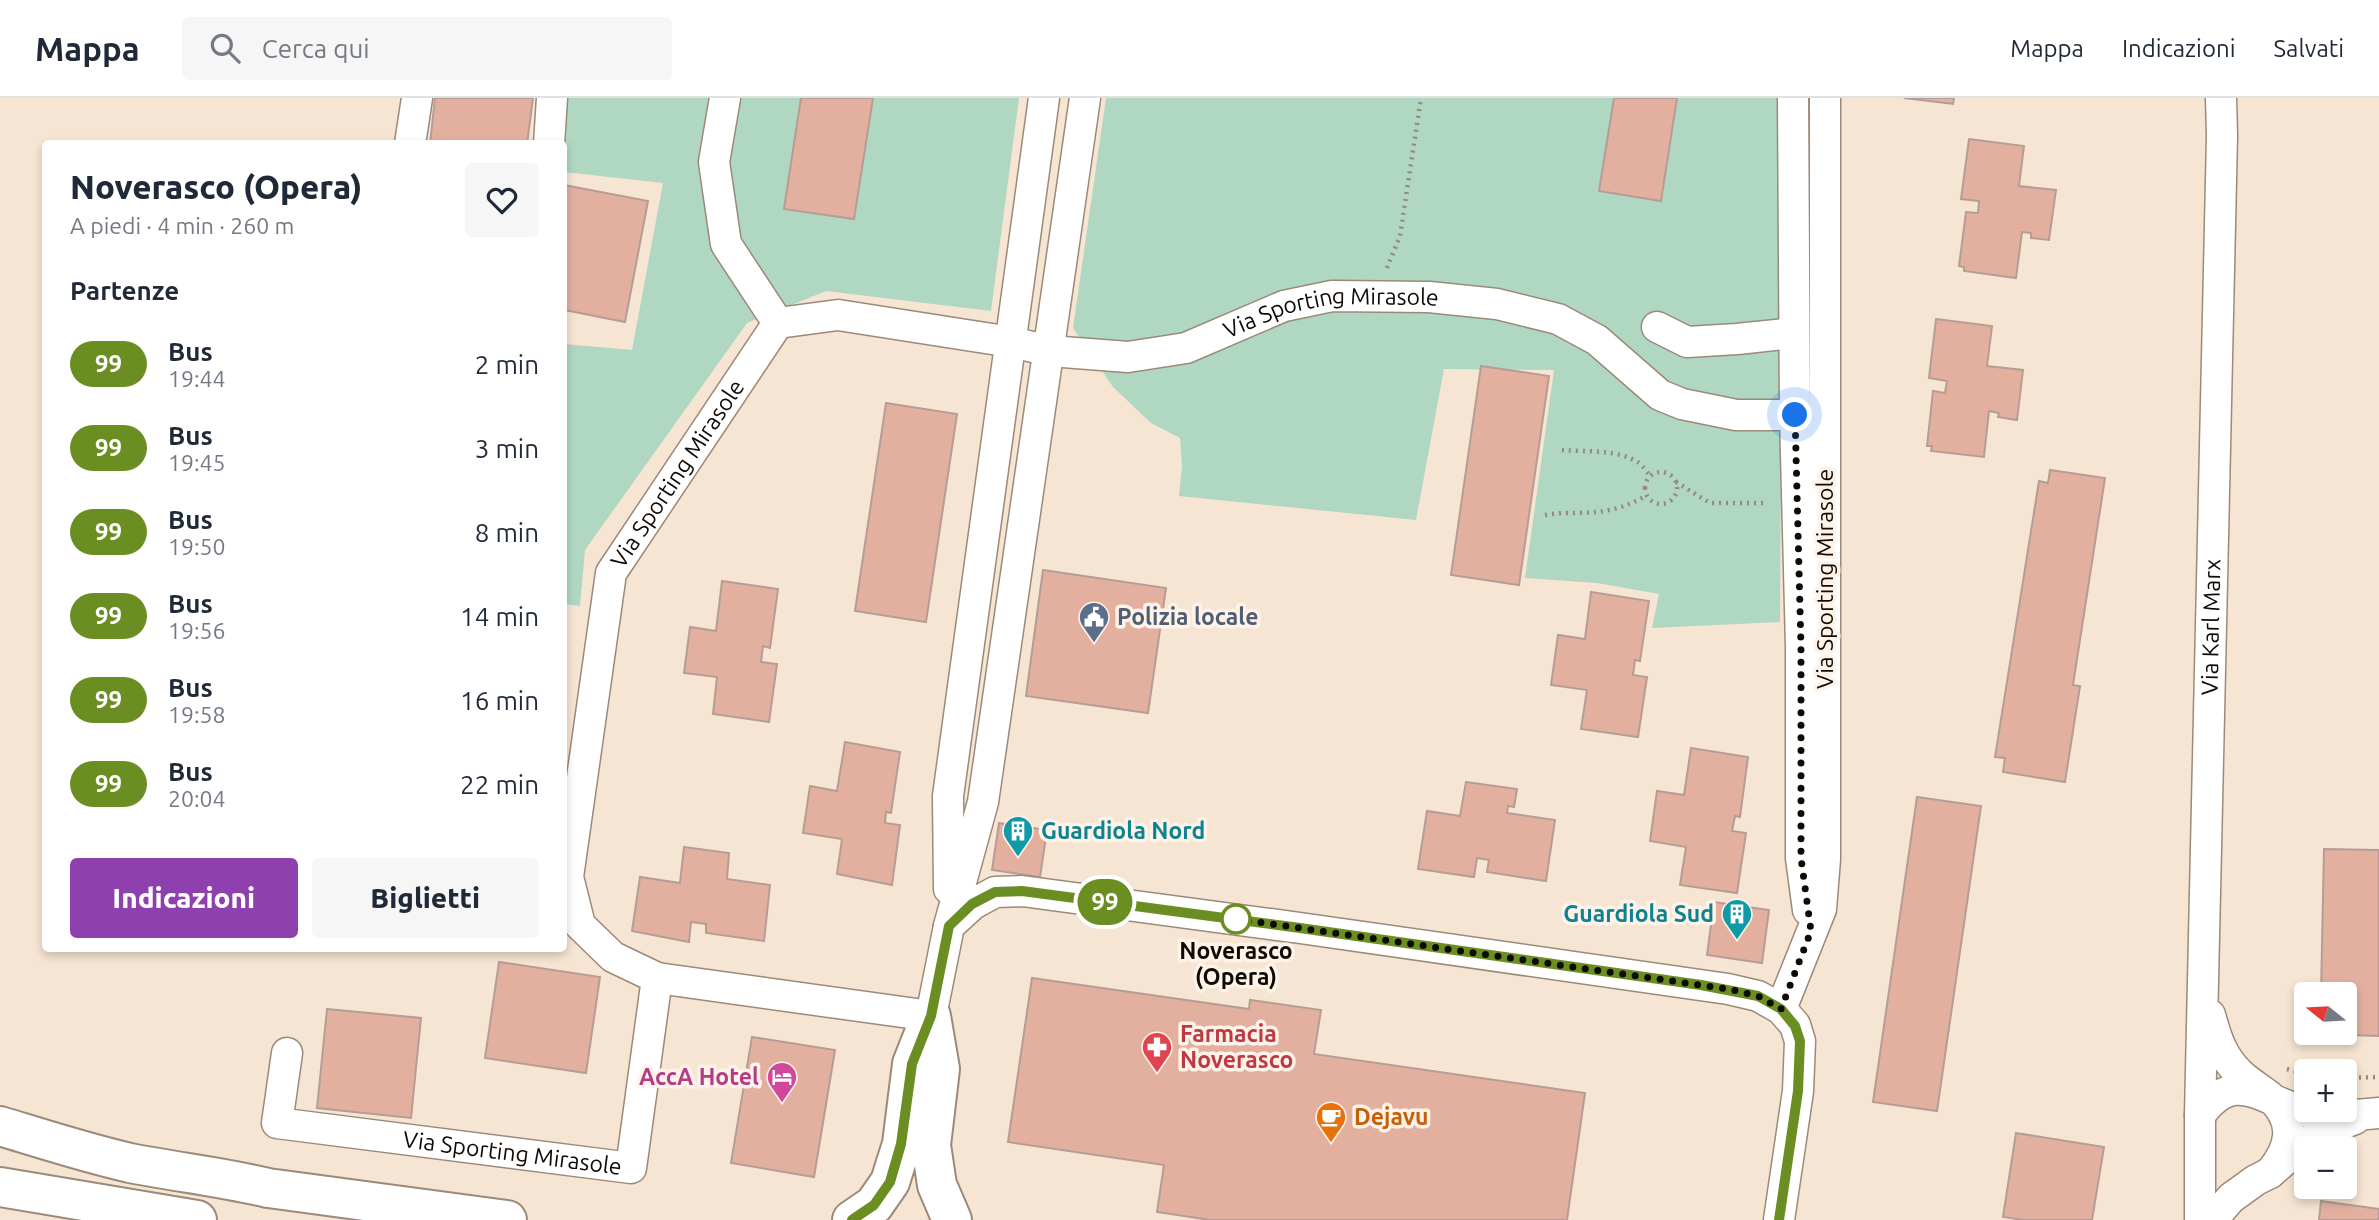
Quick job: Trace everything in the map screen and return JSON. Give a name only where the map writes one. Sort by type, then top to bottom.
[{"type":"main road","points":[[852,1220],[874,1205],[890,1182],[901,1144],[912,1064],[931,1016]]},
{"type":"main road","points":[[931,1016],[940,1069],[931,1145],[937,1185],[952,1220]]},
{"type":"main road","points":[[0,1126],[109,1158],[178,1172],[268,1188],[507,1220]]},
{"type":"main road","points":[[0,1187],[177,1218]]},
{"type":"street","points":[[411,140],[417,98]]},
{"type":"street","points":[[549,140],[552,98]]},
{"type":"street","points":[[724,98],[714,162],[726,244],[778,323]]},
{"type":"street","points":[[949,926],[948,796],[1044,98]]},
{"type":"street","points":[[657,978],[931,1016],[949,926],[983,803],[1085,98]]},
{"type":"street","name":"Via Sporting Mirasole","points":[[1793,98],[1795,415],[1801,647],[1801,858],[1811,931]]},
{"type":"street","name":"Via Sporting Mirasole","points":[[1781,1009],[1822,909],[1825,859],[1825,98]]},
{"type":"street","name":"Via Karl Marx","points":[[2200,1220],[2221,98]]},
{"type":"street","name":"Via Sporting Mirasole","points":[[287,1052],[277,1123],[631,1168],[657,978],[613,957],[580,925],[568,877],[611,573],[778,323],[838,315],[1011,342],[1050,351],[1128,357],[1186,348],[1284,306],[1332,296],[1429,297],[1497,304],[1558,319],[1597,340],[1660,395],[1682,404],[1736,415],[1795,415]]},
{"type":"street","points":[[1657,327],[1687,342],[1737,340],[1794,333]]},
{"type":"street","points":[[949,926],[972,904],[995,892],[1022,891],[1728,989],[1758,996],[1781,1009],[1795,1026],[1800,1041],[1800,1064],[1779,1220]]},
{"type":"street","points":[[2201,1156],[2217,1174],[2236,1181],[2263,1176],[2283,1157],[2288,1140],[2288,1125],[2282,1110],[2270,1097],[2237,1072],[2219,1047],[2204,993]]},
{"type":"street","points":[[2200,1115],[2211,1100],[2236,1089],[2248,1089],[2297,1109],[2327,1116],[2372,1114]]},
{"type":"street","points":[[2212,1220],[2231,1198],[2302,1145],[2330,1128],[2372,1114]]},
{"type":"path","points":[[1380,296],[1400,236],[1421,98]]},
{"type":"path","points":[[1562,450],[1626,457],[1640,464],[1650,476]]},
{"type":"path","points":[[1646,496],[1645,485],[1650,476],[1663,472],[1710,503],[1797,502]]},
{"type":"path","points":[[1646,496],[1658,504],[1670,501],[1676,493],[1676,482]]},
{"type":"path","points":[[1545,515],[1564,511],[1606,511],[1629,505],[1646,496]]},
{"type":"path","points":[[2281,1066],[2294,1072]]},
{"type":"path","points":[[2357,1078],[2379,1077]]},
{"type":"green space","points":[[562,98],[1019,98],[991,311],[826,291],[747,323],[585,550],[580,606],[567,604],[567,344],[632,350],[663,183],[567,172],[567,140],[563,140]]},
{"type":"green space","points":[[1106,98],[1783,98],[1780,622],[1652,628],[1659,594],[1597,583],[1525,578],[1554,370],[1444,369],[1416,520],[1179,496],[1182,466],[1180,438],[1151,423],[1113,387],[1073,328]]},
{"type":"building","points":[[435,98],[533,98],[528,140],[430,140]]},
{"type":"building","points":[[801,98],[873,98],[854,219],[784,209]]},
{"type":"building","points":[[1614,98],[1677,98],[1661,201],[1599,191]]},
{"type":"building","points":[[1904,98],[1954,98],[1953,104]]},
{"type":"building","points":[[1969,139],[2024,146],[2019,186],[2056,190],[2049,240],[2031,238],[2031,233],[2022,232],[2016,278],[1964,271],[1964,267],[1959,266],[1966,212],[1978,213],[1979,201],[1961,199]]},
{"type":"building","points":[[567,186],[648,201],[625,322],[567,311]]},
{"type":"building","points":[[1936,319],[1992,326],[1987,366],[2023,370],[2017,420],[1998,417],[1999,413],[1989,411],[1984,457],[1931,451],[1932,446],[1927,446],[1933,391],[1945,393],[1947,381],[1929,378]]},
{"type":"building","points":[[1481,366],[1549,376],[1519,585],[1451,575]]},
{"type":"building","points":[[886,403],[957,414],[926,622],[855,611]]},
{"type":"building","points":[[2050,470],[2105,478],[2073,685],[2080,686],[2065,782],[2003,772],[2005,758],[1995,757],[2039,481],[2048,483]]},
{"type":"building","points":[[1043,570],[1166,588],[1148,713],[1026,696]]},
{"type":"building","points":[[722,581],[778,589],[770,648],[763,646],[761,662],[777,664],[769,722],[713,714],[717,677],[684,673],[690,627],[716,631]]},
{"type":"building","points":[[1591,592],[1649,601],[1640,661],[1635,660],[1633,675],[1647,677],[1638,737],[1581,729],[1587,690],[1551,685],[1558,635],[1585,639]]},
{"type":"building","points":[[845,742],[900,752],[891,813],[886,812],[885,823],[900,825],[892,885],[837,874],[842,839],[803,833],[810,786],[837,791]]},
{"type":"building","points":[[1691,748],[1748,757],[1740,817],[1735,816],[1732,831],[1746,833],[1737,893],[1680,885],[1686,847],[1650,841],[1657,791],[1684,795]]},
{"type":"building","points":[[1466,782],[1517,789],[1514,807],[1508,806],[1507,813],[1555,820],[1546,881],[1487,872],[1489,860],[1477,858],[1474,877],[1418,869],[1427,811],[1460,816]]},
{"type":"building","points":[[1917,797],[1981,806],[1937,1111],[1873,1102]]},
{"type":"building","name":"Guardiola Nord","points":[[999,823],[1047,830],[1040,877],[992,870]]},
{"type":"building","points":[[684,847],[729,853],[727,879],[770,885],[764,941],[706,933],[706,924],[691,922],[689,942],[632,931],[640,877],[680,883]]},
{"type":"building","points":[[2324,849],[2379,850],[2379,1036],[2357,1035],[2357,982],[2321,982]]},
{"type":"building","name":"Guardiola Sud","points":[[1714,902],[1769,910],[1762,963],[1707,955]]},
{"type":"building","points":[[499,962],[600,977],[586,1073],[485,1058]]},
{"type":"building","points":[[1032,978],[1249,1009],[1250,1000],[1321,1010],[1314,1054],[1585,1093],[1567,1220],[1210,1220],[1157,1212],[1164,1165],[1008,1142]]},
{"type":"building","points":[[327,1009],[421,1018],[411,1118],[317,1108]]},
{"type":"building","points":[[752,1037],[835,1050],[814,1177],[731,1163]]},
{"type":"building","points":[[2016,1133],[2104,1147],[2092,1220],[2024,1220],[2003,1217]]},
{"type":"building","points":[[2321,1201],[2379,1209],[2379,1220],[2319,1220]]},
{"type":"bus line","name":"99","points":[[852,1220],[874,1205],[890,1182],[901,1144],[912,1064],[931,1016],[949,926],[972,904],[995,892],[1022,891],[1701,985],[1758,996],[1781,1009],[1795,1026],[1800,1041],[1798,1091],[1779,1220]]},
{"type":"place","name":"Polizia locale","points":[[1094,644]]},
{"type":"place","name":"Guardiola Nord","points":[[1018,858]]},
{"type":"place","name":"Noverasco (Opera)","points":[[1236,919]]},
{"type":"place","name":"Guardiola Sud","points":[[1737,941]]},
{"type":"place","name":"Farmacia Noverasco","points":[[1157,1074]]},
{"type":"place","name":"AccA Hotel","points":[[782,1104]]},
{"type":"place","name":"Dejavu","points":[[1331,1144]]},
{"type":"route","points":[[1236,919],[1728,989],[1758,996],[1781,1009],[1811,931],[1801,858],[1801,647],[1795,415]]}]
